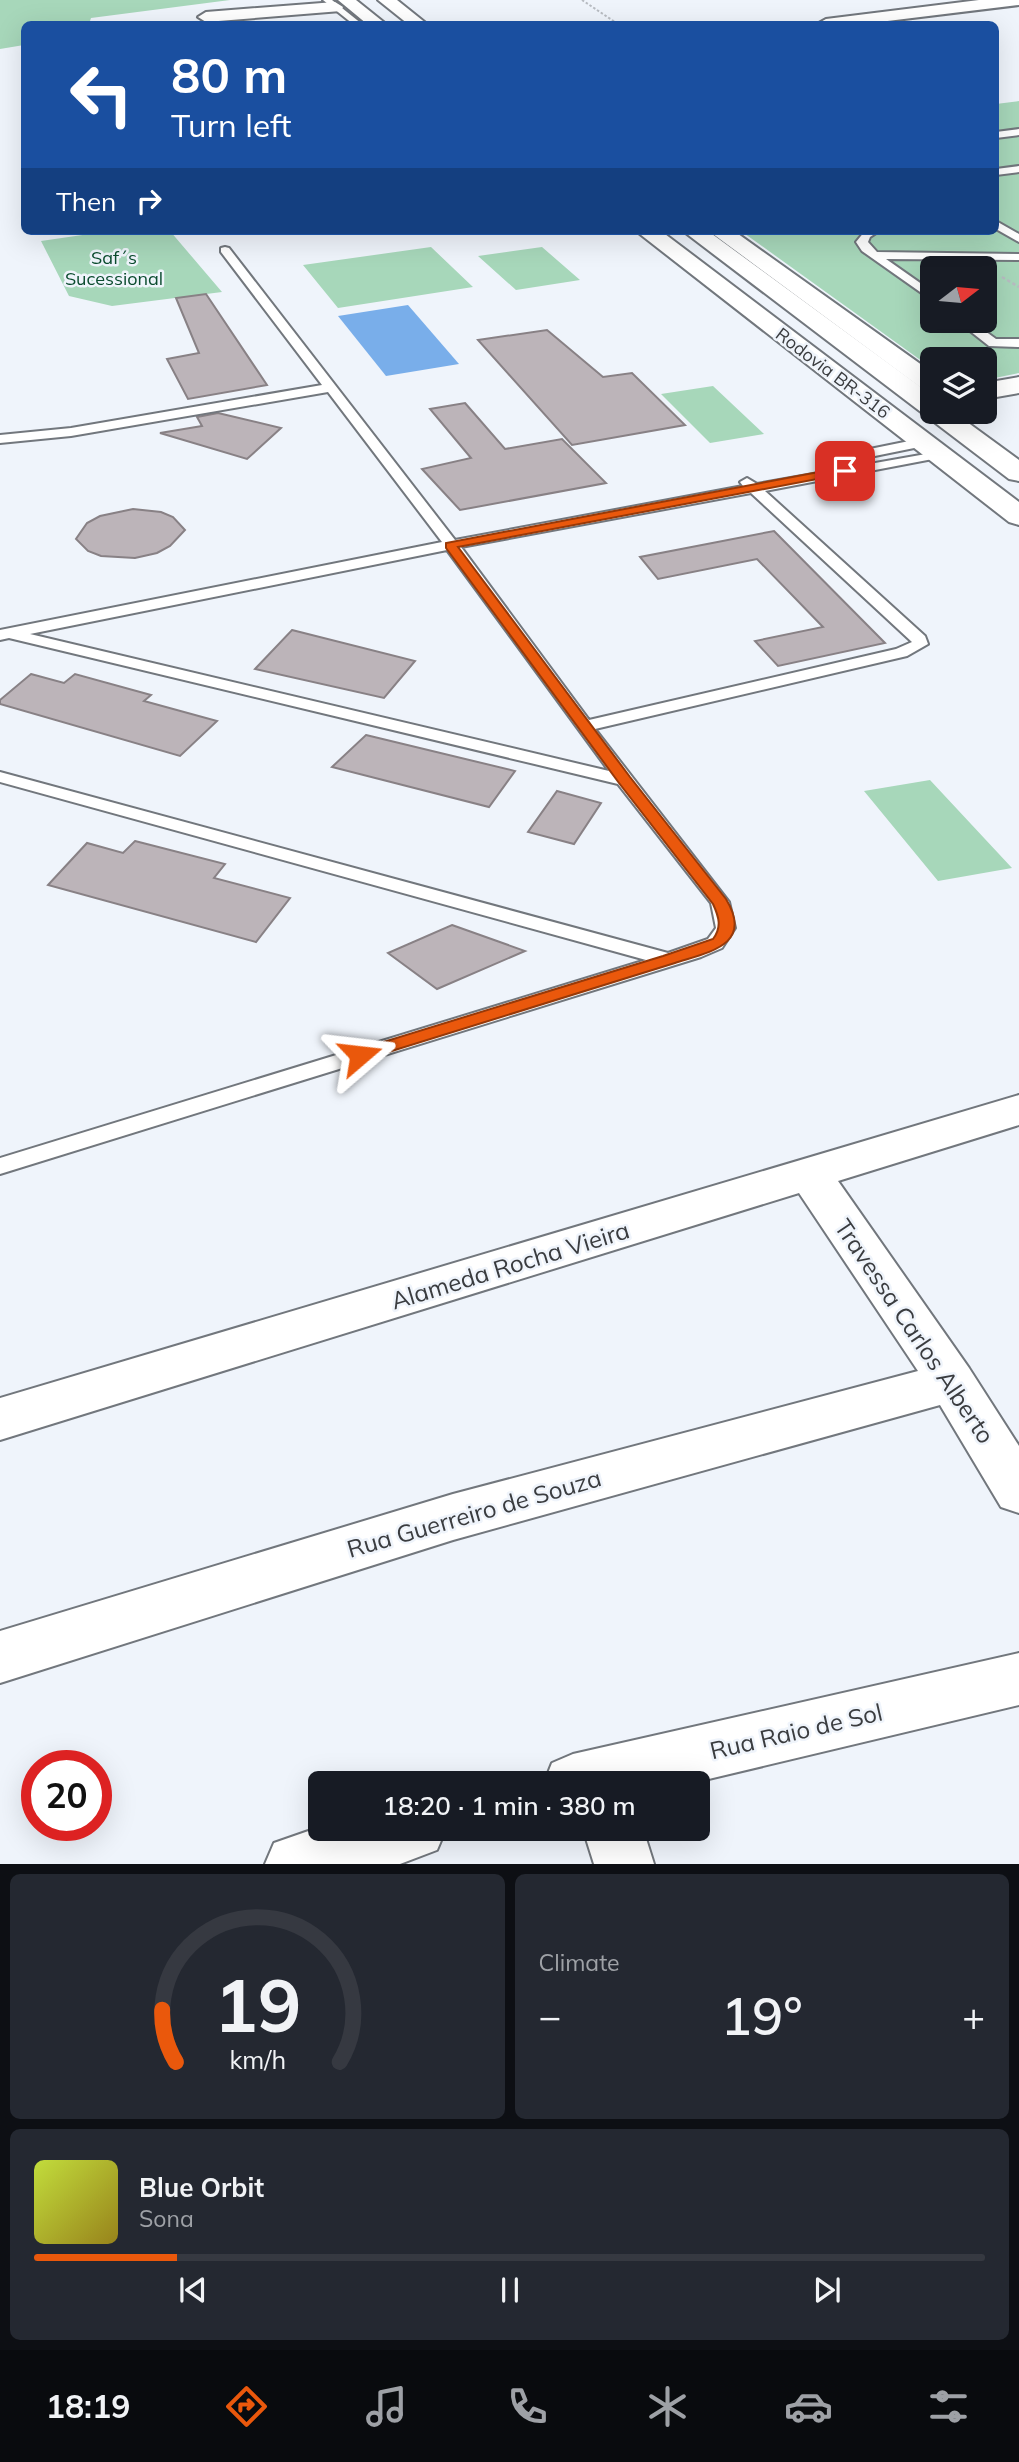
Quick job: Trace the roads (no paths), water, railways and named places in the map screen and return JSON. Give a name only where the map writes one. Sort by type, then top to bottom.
[{"type":"main road","points":[[386,0],[414,21]]},
{"type":"main road","points":[[852,21],[1019,1]]},
{"type":"main road","points":[[206,17],[336,2],[371,21]]},
{"type":"main road","name":"Rodovia BR-316","points":[[652,235],[1019,516]]},
{"type":"main road","name":"Rodovia BR-316","points":[[700,235],[920,394]]},
{"type":"main road","points":[[725,235],[920,393]]},
{"type":"main road","points":[[997,389],[1019,385]]},
{"type":"main road","name":"Rodovia BR-316","points":[[958,424],[1019,473]]},
{"type":"main road","name":"Alameda Rocha Vieira","points":[[0,1419],[1019,1110]]},
{"type":"main road","name":"Travessa Carlos Alberto","points":[[809,1173],[952,1382],[1019,1491]]},
{"type":"main road","name":"Rua Guerreiro de Souza","points":[[0,1657],[253,1576],[453,1517],[952,1382]]},
{"type":"main road","name":"Rua Raio de Sol","points":[[677,1771],[1019,1679]]},
{"type":"main road","points":[[295,1864],[375,1841]]},
{"type":"main road","points":[[615,1841],[624,1864]]},
{"type":"lane","points":[[336,2],[355,21]]},
{"type":"lane","points":[[999,135],[1019,132]]},
{"type":"lane","points":[[999,172],[1019,169]]},
{"type":"lane","points":[[999,226],[1019,239]]},
{"type":"lane","points":[[865,235],[862,242],[875,256],[920,289]]},
{"type":"lane","points":[[0,1166],[669,960],[718,943],[726,933],[727,918],[720,902],[225,250]]},
{"type":"lane","points":[[875,256],[1019,257]]},
{"type":"lane","points":[[980,333],[993,343],[1019,343]]},
{"type":"lane","points":[[0,439],[71,432],[330,388]]},
{"type":"lane","points":[[2,630],[447,540],[931,448]]},
{"type":"lane","points":[[585,726],[901,653],[920,644],[919,639],[748,482]]},
{"type":"lane","points":[[2,630],[625,780]]},
{"type":"lane","points":[[0,777],[669,960]]},
{"type":"water","points":[[408,305],[459,364],[386,376],[338,316]]},
{"type":"park label","name":"Saf´s Sucessional","points":[[114,267]]}]
